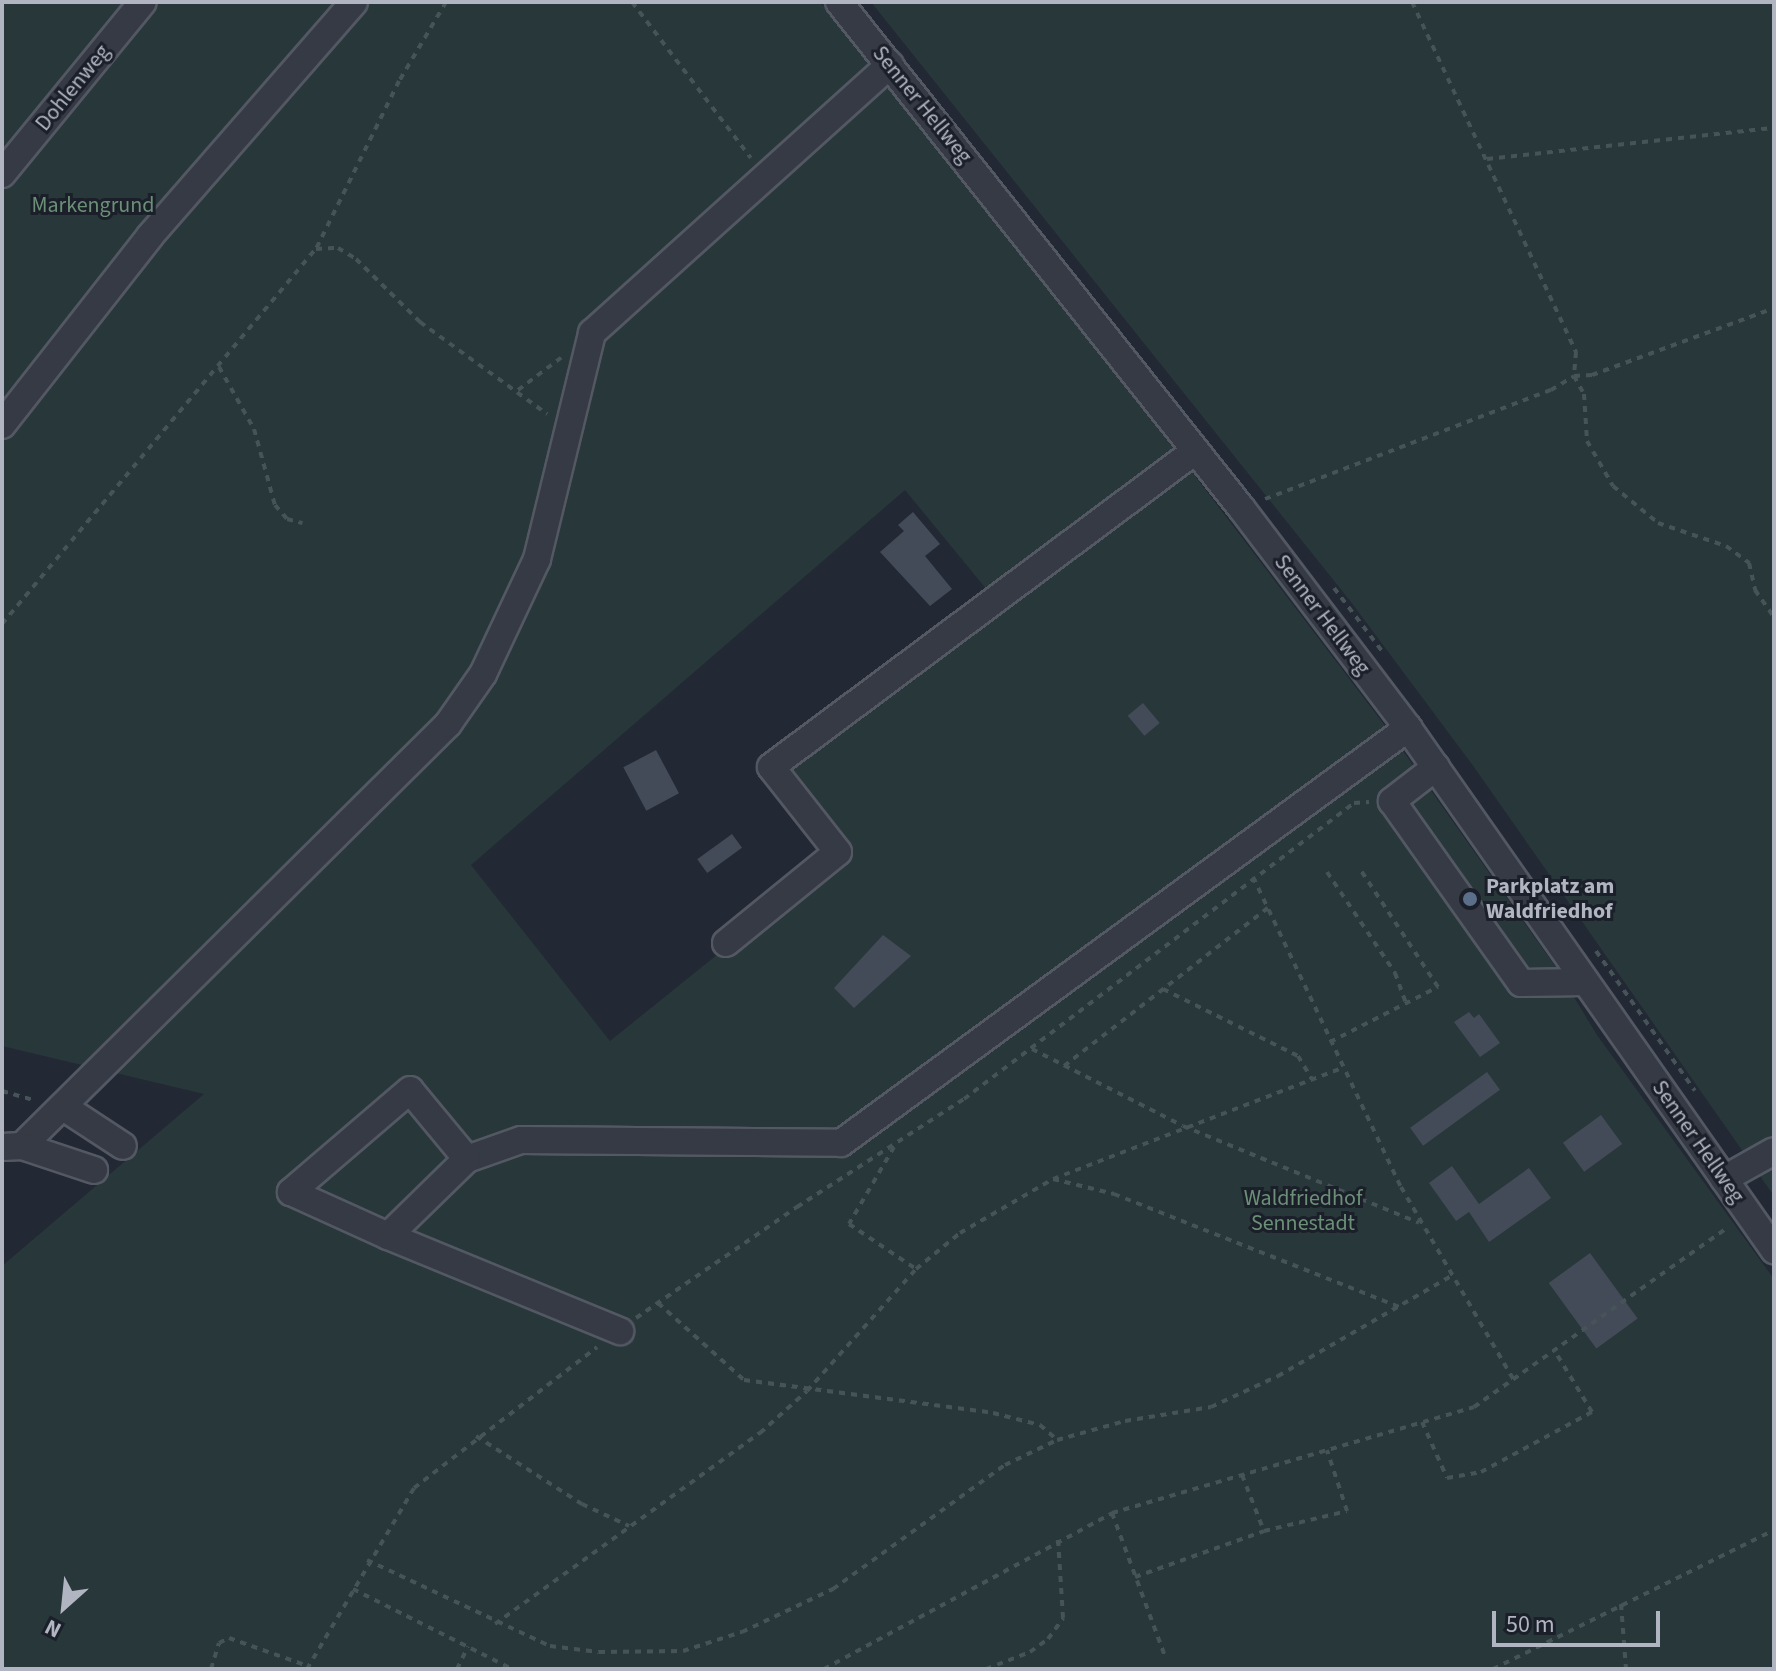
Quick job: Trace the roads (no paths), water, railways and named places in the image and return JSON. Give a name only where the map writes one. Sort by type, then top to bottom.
[{"type":"street","name":"Dohlenweg","points":[[2,174],[143,2]]},
{"type":"street","points":[[2,425],[150,236],[354,2]]},
{"type":"street","name":"Senner Hellweg","points":[[839,2],[1242,509],[1408,728],[1774,1250]]},
{"type":"street","points":[[12,1146],[65,1108],[448,724],[483,674],[537,559],[584,354],[592,333],[619,304],[890,65]]},
{"type":"street","points":[[726,943],[838,852],[771,767],[1195,451]]},
{"type":"street","points":[[388,1236],[467,1159],[521,1140],[841,1143],[1408,728]]},
{"type":"street","points":[[1436,767],[1392,801],[1521,983],[1585,982]]},
{"type":"street","points":[[467,1159],[410,1090],[291,1192],[388,1236],[620,1331]]},
{"type":"street","points":[[65,1108],[123,1146]]},
{"type":"street","points":[[12,1146],[94,1170]]},
{"type":"street","points":[[1724,1179],[1774,1151]]},
{"type":"place","name":"Parkplatz am Waldfriedhof","points":[[1470,899]]},
{"type":"park label","name":"Markengrund","points":[[93,206]]},
{"type":"park label","name":"Waldfriedhof Sennestadt","points":[[1303,1210]]}]
